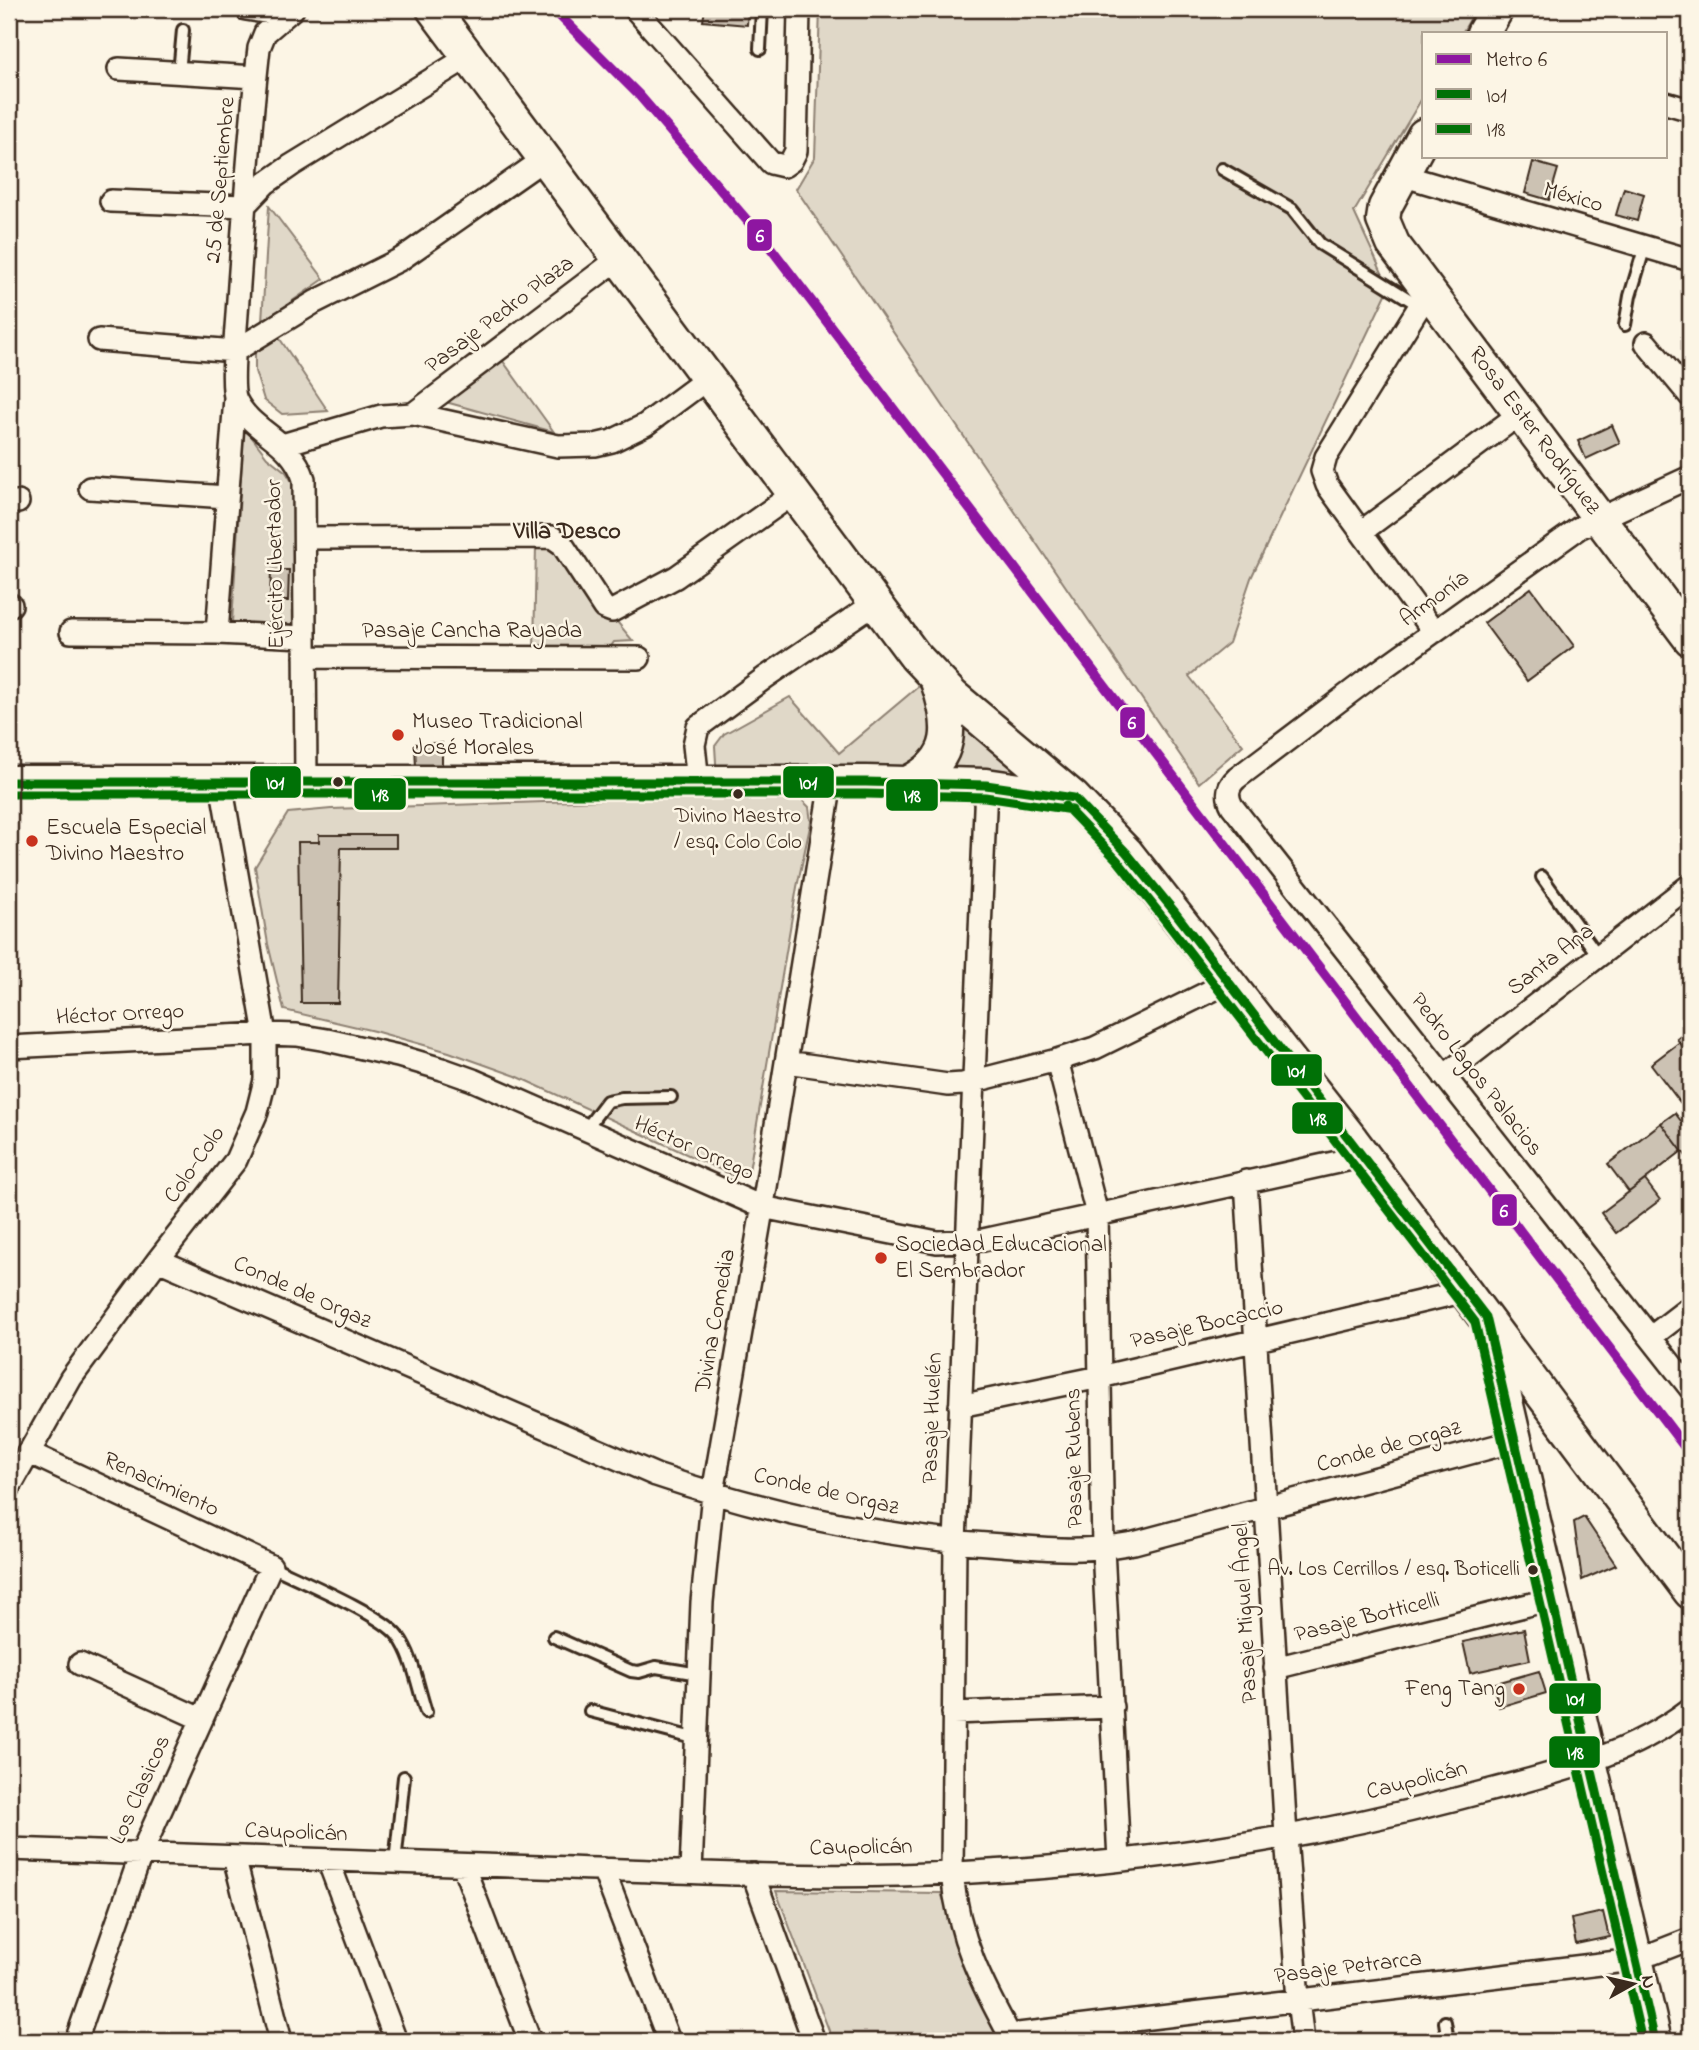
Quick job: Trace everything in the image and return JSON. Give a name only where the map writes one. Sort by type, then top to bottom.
[{"type":"street","points":[[246,9],[288,12]]},
{"type":"street","points":[[433,9],[875,603],[937,681],[1074,798],[1126,852],[1365,1156],[1690,1591]]},
{"type":"street","points":[[635,9],[771,163],[784,166],[791,161],[796,151],[799,9]]},
{"type":"street","points":[[1484,32],[1497,9]]},
{"type":"street","name":"25 de Septiembre","points":[[234,361],[244,206],[259,48],[265,33],[288,12]]},
{"type":"street","points":[[111,201],[244,206],[266,183],[292,165],[468,57]]},
{"type":"street","points":[[119,69],[256,77]]},
{"type":"street","points":[[1668,104],[1690,110]]},
{"type":"street","points":[[1401,175],[1422,138]]},
{"type":"street","points":[[99,340],[234,361],[315,302],[401,259],[544,159]]},
{"type":"street","name":"Rosa Ester Rodríguez","points":[[1401,175],[1388,198],[1383,220],[1424,299],[1521,413],[1690,639]]},
{"type":"street","name":"México","points":[[1401,175],[1690,260]]},
{"type":"street","name":"Pasaje Pedro Plaza","points":[[413,414],[618,259]]},
{"type":"street","points":[[1424,299],[1326,457],[1322,471],[1326,485],[1434,632]]},
{"type":"street","points":[[1646,343],[1690,396]]},
{"type":"street","points":[[217,633],[235,398],[234,361]]},
{"type":"street","points":[[282,445],[381,416],[413,414],[558,446],[594,445],[612,441],[645,425],[707,379]]},
{"type":"street","name":"Ejército Libertador","points":[[235,398],[261,429],[282,445],[299,464],[304,480],[306,783]]},
{"type":"street","points":[[1361,532],[1521,413]]},
{"type":"street","name":"Armonía","points":[[1228,790],[1237,778],[1578,528],[1690,477]]},
{"type":"street","points":[[90,488],[227,497]]},
{"type":"street","points":[[305,538],[552,537],[562,544],[604,608],[612,611],[677,576],[793,494]]},
{"type":"street","points":[[698,782],[694,745],[698,727],[875,603]]},
{"type":"street","name":"Pasaje Cancha Rayada","points":[[71,632],[217,633],[305,647],[639,658]]},
{"type":"street","points":[[909,782],[929,770],[946,741],[948,718],[937,681]]},
{"type":"street","points":[[9,782],[909,782],[986,785],[1074,798]]},
{"type":"street","name":"Divina Comedia","points":[[691,1872],[704,1570],[713,1493],[831,782]]},
{"type":"street","name":"Colo-Colo","points":[[9,1488],[71,1378],[158,1260],[225,1176],[244,1144],[257,1112],[265,1080],[265,1034],[221,783]]},
{"type":"street","name":"Pasaje Huelén","points":[[986,785],[955,1542],[952,1873],[966,1944],[985,1990],[1012,2038]]},
{"type":"street","name":"Pedro Lagos Palacios","points":[[1228,790],[1232,806],[1690,1388]]},
{"type":"street","name":"Santa Ana","points":[[1444,1076],[1690,885]]},
{"type":"street","points":[[786,1062],[948,1085],[974,1081],[1057,1060],[1115,1040],[1229,982]]},
{"type":"street","name":"Héctor Orrego","points":[[9,1047],[265,1034],[312,1037],[420,1062],[473,1080],[762,1207],[922,1240],[968,1242],[1365,1156]]},
{"type":"street","name":"Pasaje Rubens","points":[[1057,1060],[1097,1214],[1103,1548],[1119,1860]]},
{"type":"street","name":"Pasaje Miguel Ángel","points":[[1246,1181],[1286,1836],[1303,2041]]},
{"type":"street","name":"Conde de Orgaz","points":[[158,1260],[624,1462],[713,1493],[884,1533],[955,1542],[1103,1548],[1134,1543],[1516,1441]]},
{"type":"street","name":"Pasaje Bocaccio","points":[[960,1406],[1100,1377],[1466,1291]]},
{"type":"street","points":[[1651,1337],[1690,1307]]},
{"type":"street","points":[[1486,1317],[1655,2041]]},
{"type":"street","name":"Renacimiento","points":[[28,1452],[271,1566]]},
{"type":"street","name":"Los Clasicos","points":[[76,2041],[141,1854],[271,1566]]},
{"type":"street","name":"Pasaje Botticelli","points":[[1275,1668],[1552,1599]]},
{"type":"street","points":[[80,1664],[201,1719]]},
{"type":"street","points":[[953,1713],[1112,1707]]},
{"type":"street","name":"Caupolicán","points":[[9,1849],[850,1876],[952,1873],[1119,1860],[1286,1836],[1434,1805],[1589,1761],[1635,1743],[1690,1709]]},
{"type":"street","points":[[234,1857],[281,2041]]},
{"type":"street","points":[[328,1860],[396,2041]]},
{"type":"street","points":[[463,1865],[530,2041]]},
{"type":"street","points":[[603,1869],[669,2041]]},
{"type":"street","points":[[753,1874],[814,2041]]},
{"type":"street","name":"Pasaje Petrarca","points":[[1012,2038],[1635,1958],[1690,1939]]},
{"type":"lane","points":[[760,49],[762,9]]},
{"type":"lane","points":[[179,73],[183,30]]},
{"type":"lane","points":[[1222,169],[1292,209],[1320,244],[1424,299]]},
{"type":"lane","points":[[1625,325],[1630,296],[1645,246]]},
{"type":"lane","points":[[1542,877],[1599,957]]},
{"type":"lane","points":[[585,1130],[607,1101],[671,1097]]},
{"type":"lane","points":[[271,1566],[381,1620],[397,1634],[410,1662],[426,1712]]},
{"type":"lane","points":[[554,1637],[631,1671],[639,1672],[656,1667],[699,1674]]},
{"type":"lane","points":[[590,1711],[696,1739]]},
{"type":"lane","points":[[395,1863],[404,1777]]},
{"type":"lane","points":[[1446,2022],[1448,2041]]},
{"type":"shaded area","points":[[820,9],[1476,9],[1463,32],[1422,32],[1422,98],[1354,212],[1389,288],[1251,578],[1229,643],[1189,676],[1243,745],[1199,783],[796,189],[815,157]]},
{"type":"shaded area","points":[[269,206],[324,279],[262,322]]},
{"type":"shaded area","points":[[278,336],[328,411],[282,414],[264,400],[255,371],[255,348]]},
{"type":"shaded area","points":[[500,357],[554,432],[442,401]]},
{"type":"shaded area","points":[[244,427],[267,457],[286,472],[296,488],[293,624],[232,623]]},
{"type":"shaded area","points":[[553,544],[633,641],[614,642],[607,652],[534,652],[536,545]]},
{"type":"shaded area","points":[[919,686],[929,700],[938,730],[917,775],[717,779],[715,746],[724,734],[790,697],[839,753]]},
{"type":"shaded area","points":[[955,711],[1036,777],[943,774]]},
{"type":"shaded area","points":[[604,800],[802,800],[809,807],[811,822],[797,887],[749,1171],[736,1177],[516,1076],[449,1052],[284,1010],[268,944],[255,867],[288,813],[331,809]]},
{"type":"shaded area","points":[[776,1891],[941,1893],[979,1996],[1003,2041],[833,2041]]},
{"type":"building","points":[[705,9],[748,9],[747,25],[703,21]]},
{"type":"building","points":[[1533,162],[1558,169],[1549,200],[1525,193]]},
{"type":"building","points":[[1624,188],[1644,194],[1637,221],[1616,215]]},
{"type":"building","points":[[1612,425],[1620,443],[1586,459],[1578,441]]},
{"type":"building","points":[[271,570],[289,570],[288,601],[270,601]]},
{"type":"building","points":[[1531,588],[1574,646],[1527,681],[1484,623]]},
{"type":"building","points":[[442,743],[442,767],[416,768],[415,744]]},
{"type":"building","points":[[319,835],[396,835],[396,848],[341,848],[338,1003],[301,1003],[298,842],[319,842]]},
{"type":"building","points":[[1690,1029],[1690,1056],[1677,1039]]},
{"type":"building","points":[[1680,1042],[1690,1056],[1690,1101],[1683,1106],[1651,1064]]},
{"type":"building","points":[[1675,1113],[1690,1133],[1689,1160],[1661,1123]]},
{"type":"building","points":[[1661,1123],[1682,1151],[1629,1192],[1608,1164]]},
{"type":"building","points":[[1645,1180],[1660,1200],[1616,1233],[1601,1213]]},
{"type":"building","points":[[1584,1517],[1616,1565],[1582,1580],[1574,1522]]},
{"type":"building","points":[[1524,1629],[1530,1660],[1470,1673],[1463,1642]]},
{"type":"building","name":"Feng Tang","points":[[1539,1671],[1546,1693],[1499,1707],[1493,1684]]},
{"type":"building","points":[[1603,1912],[1609,1937],[1576,1944],[1571,1919]]},
{"type":"metro line","name":"6","points":[[553,9],[639,95],[770,247],[1690,1454]]},
{"type":"transit line","name":"I01","points":[[9,782],[866,782],[986,785],[1074,798]]},
{"type":"transit line","name":"I18","points":[[9,794],[866,794],[985,797],[1072,810]]},
{"type":"transit line","name":"I01","points":[[1074,798],[1126,852],[1174,911],[1486,1317],[1655,2041]]},
{"type":"transit line","name":"I18","points":[[1065,806],[1117,860],[1164,919],[1475,1322],[1642,2041]]},
{"type":"place","name":"Museo Tradicional José Morales","points":[[398,735]]},
{"type":"place","name":"Divino Maestro / esq. Colo Colo","points":[[738,794]]},
{"type":"place","name":"Escuela Especial Divino Maestro","points":[[32,841]]},
{"type":"place","name":"Sociedad Educacional El Sembrador","points":[[881,1258]]},
{"type":"place","name":"Av. Los Cerrillos / esq. Boticelli","points":[[1533,1570]]},
{"type":"place","name":"Feng Tang","points":[[1519,1689]]},
{"type":"district","name":"Villa Desco","points":[[567,532]]}]
